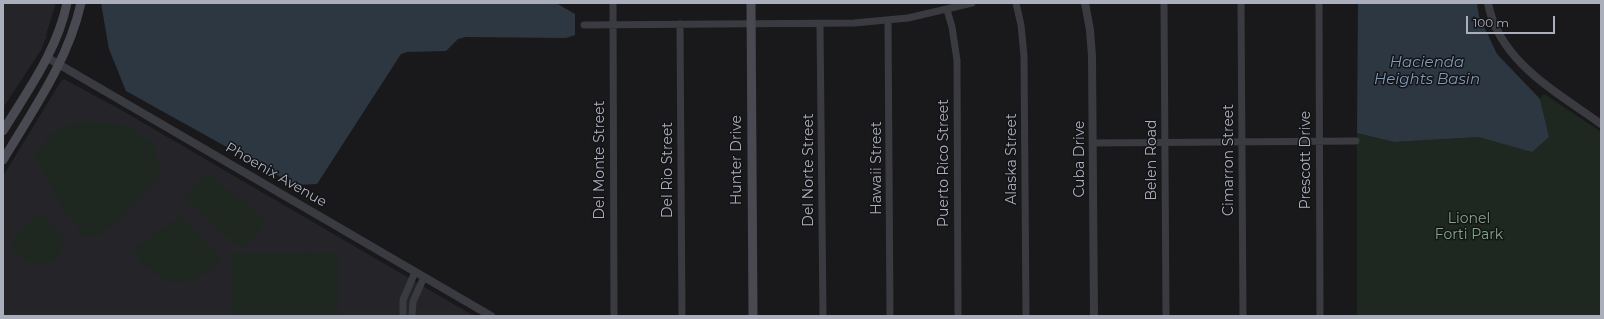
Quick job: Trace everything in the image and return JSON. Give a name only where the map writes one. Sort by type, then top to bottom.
[{"type":"main road","points":[[3,131],[48,58],[59,34],[67,3]]},
{"type":"main road","points":[[3,160],[59,65],[77,20],[81,3]]},
{"type":"main road","name":"Hunter Drive","points":[[751,3],[754,316]]},
{"type":"street","name":"Del Monte Street","points":[[613,3],[614,316]]},
{"type":"street","points":[[584,25],[751,23],[820,24],[888,21],[947,10],[972,3]]},
{"type":"street","name":"Alaska Street","points":[[1016,3],[1021,25],[1024,56],[1026,316]]},
{"type":"street","name":"Cuba Drive","points":[[1085,3],[1090,30],[1093,143],[1094,316]]},
{"type":"street","name":"Belen Road","points":[[1164,3],[1166,316]]},
{"type":"street","name":"Cimarron Street","points":[[1241,3],[1244,316]]},
{"type":"street","name":"Prescott Drive","points":[[1318,3],[1320,316]]},
{"type":"street","points":[[1488,3],[1499,33],[1506,46],[1523,66],[1601,124]]},
{"type":"street","name":"Puerto Rico Street","points":[[947,10],[952,27],[957,60],[958,316]]},
{"type":"street","name":"Hawaii Street","points":[[888,21],[890,316]]},
{"type":"street","name":"Del Rio Street","points":[[680,24],[682,316]]},
{"type":"street","name":"Del Norte Street","points":[[820,24],[823,316]]},
{"type":"street","name":"Phoenix Avenue","points":[[48,58],[491,316]]},
{"type":"street","points":[[1093,143],[1356,141]]},
{"type":"street","points":[[403,316],[403,300],[415,272]]},
{"type":"street","points":[[412,316],[413,302],[424,277]]},
{"type":"shaded area","points":[[3,3],[56,3],[46,35],[47,36],[41,50],[3,108]]},
{"type":"shaded area","points":[[64,79],[123,111],[474,316],[3,316],[3,176],[61,81]]},
{"type":"green space","name":"Lionel Forti Park","points":[[1544,94],[1601,132],[1601,316],[1357,316],[1357,133],[1394,142],[1479,137],[1549,137],[1540,99]]},
{"type":"green space","points":[[76,122],[102,122],[130,127],[153,144],[162,173],[120,219],[97,237],[83,236],[64,210],[34,156],[49,135]]},
{"type":"green space","points":[[208,172],[266,221],[242,249],[184,199]]},
{"type":"green space","points":[[38,213],[66,241],[61,252],[56,257],[50,261],[38,264],[31,263],[20,256],[13,248],[11,239]]},
{"type":"green space","points":[[178,217],[185,218],[222,261],[209,271],[185,282],[174,282],[164,279],[154,273],[143,263],[133,250]]},
{"type":"green space","points":[[338,253],[338,315],[232,315],[231,254]]},
{"type":"water","points":[[101,3],[556,3],[575,14],[575,35],[566,38],[466,37],[458,39],[446,51],[407,52],[401,54],[317,184],[295,185],[126,91],[109,49]]},
{"type":"water","name":"Hacienda Heights Basin","points":[[1358,3],[1477,3],[1479,16],[1497,54],[1540,99],[1549,137],[1532,152],[1479,137],[1394,142],[1357,133]]}]
